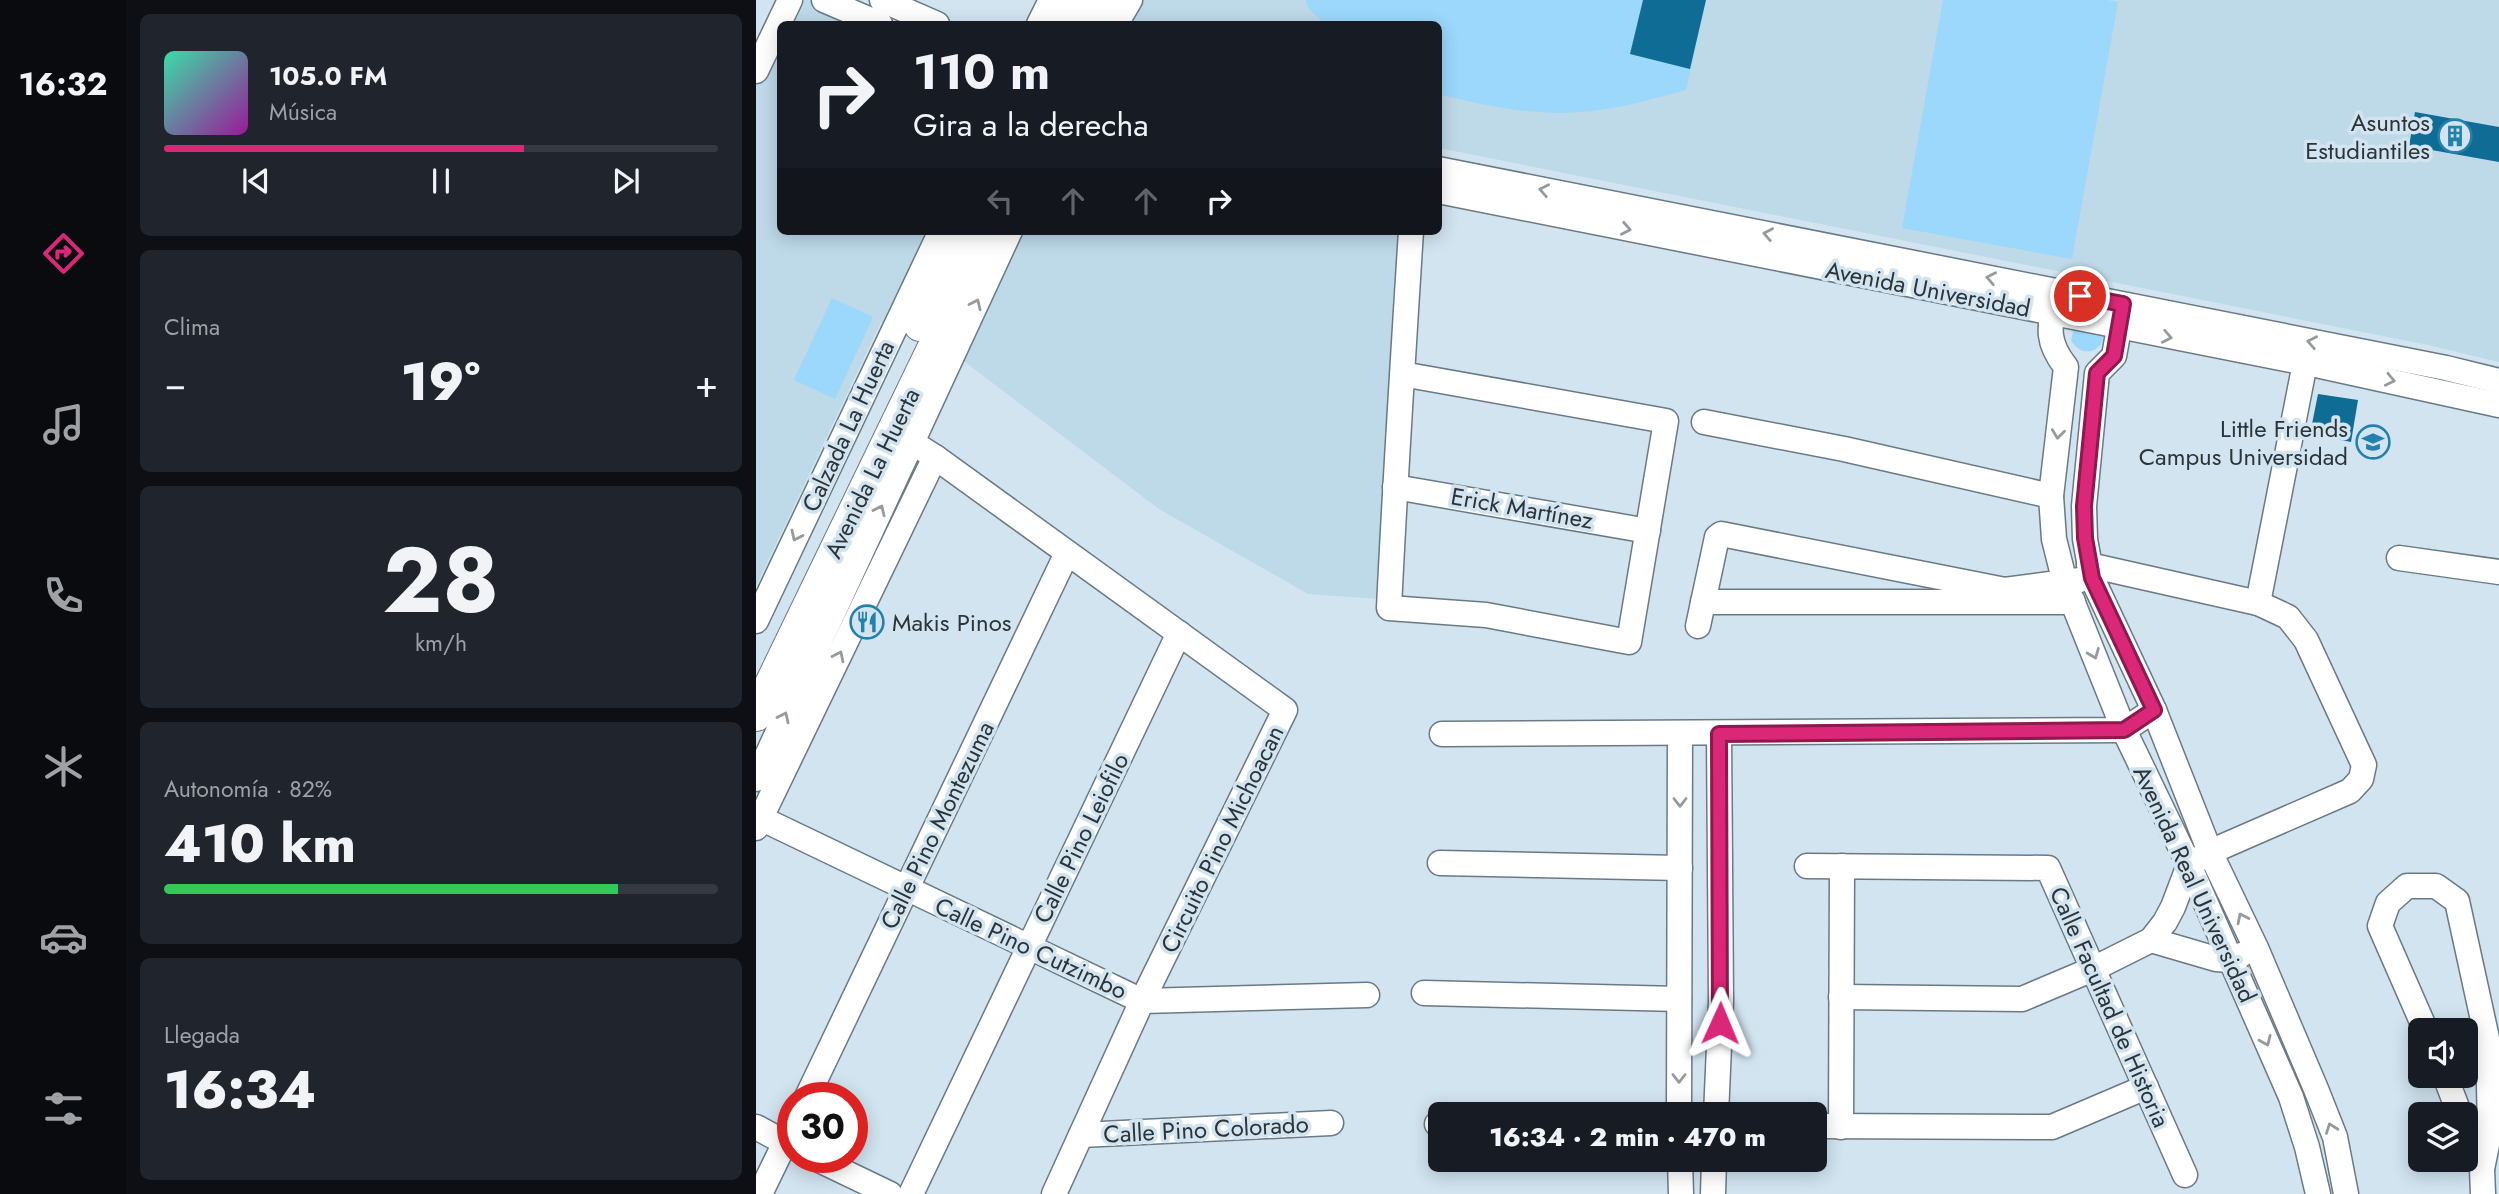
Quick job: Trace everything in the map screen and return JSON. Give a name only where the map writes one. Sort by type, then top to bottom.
[{"type":"main road","points":[[1062,21],[1072,0]]},
{"type":"main road","points":[[1093,21],[1103,0]]},
{"type":"main road","name":"Avenida La Huerta","points":[[756,671],[962,235]]},
{"type":"main road","name":"Avenida La Huerta","points":[[756,715],[902,436],[988,235]]},
{"type":"street","points":[[779,21],[789,0]]},
{"type":"street","points":[[824,0],[873,21]]},
{"type":"street","points":[[881,0],[922,21]]},
{"type":"street","points":[[1040,21],[1051,0]]},
{"type":"street","points":[[1118,21],[1130,0]]},
{"type":"street","points":[[756,71],[777,26]]},
{"type":"street","name":"Avenida Universidad","points":[[1442,170],[2121,316],[2499,381]]},
{"type":"street","name":"Avenida Universidad","points":[[1442,192],[2055,302]]},
{"type":"street","name":"Calzada La Huerta","points":[[756,621],[939,235]]},
{"type":"street","points":[[756,779],[902,436],[1008,235]]},
{"type":"street","points":[[1402,374],[1666,421],[1629,642],[1486,615],[1389,608],[1402,374],[1411,235]]},
{"type":"street","name":"Avenida Real Universidad","points":[[2055,302],[2050,340],[2054,352],[2066,367],[2051,496],[2054,539],[2069,592],[2124,730],[2189,864],[2291,1097],[2318,1194]]},
{"type":"street","name":"Avenida Universidad","points":[[2121,316],[2305,363],[2499,405]]},
{"type":"street","name":"Avenida Real Universidad","points":[[2121,316],[2114,356],[2097,373],[2084,506],[2085,538],[2091,572],[2154,710],[2210,852],[2256,948],[2335,1137],[2346,1194]]},
{"type":"street","points":[[2259,603],[2305,363]]},
{"type":"street","points":[[1704,422],[1844,449],[2051,496]]},
{"type":"street","name":"Circuito Pino Michoacan","points":[[902,436],[935,457],[1285,710],[1142,1001],[1054,1194]]},
{"type":"street","points":[[758,820],[935,457]]},
{"type":"street","name":"Erick Martínez","points":[[1396,479],[1648,531]]},
{"type":"street","points":[[1841,997],[2022,999],[2093,969],[2151,940],[2173,906],[2189,864],[2210,852],[2350,791],[2361,779],[2364,765],[2306,640],[2288,617],[2259,603],[2091,572],[2069,592],[2005,597],[1701,614],[1717,537],[1721,534],[2005,597]]},
{"type":"street","name":"Calle Pino Montezuma","points":[[814,1082],[1067,553]]},
{"type":"street","points":[[2399,558],[2499,572]]},
{"type":"street","name":"Calle Pino Leiofilo","points":[[911,1194],[1179,633]]},
{"type":"street","points":[[1442,734],[2124,730],[2154,710]]},
{"type":"street","points":[[1679,1102],[1680,734]]},
{"type":"street","points":[[1717,1102],[1721,1001],[1719,734]]},
{"type":"street","name":"Calle Pino Cutzimbo","points":[[758,820],[1142,1001],[1367,995]]},
{"type":"street","points":[[1440,863],[1680,868]]},
{"type":"street","name":"Calle Facultad de Historia","points":[[1807,866],[2048,868],[2185,1175]]},
{"type":"street","points":[[1841,1127],[1842,866]]},
{"type":"street","points":[[2420,1018],[2380,926],[2388,903],[2407,886],[2436,886],[2457,901],[2488,1043],[2490,1129],[2482,1169],[2483,1194]]},
{"type":"street","points":[[2151,940],[2231,960],[2256,948]]},
{"type":"street","points":[[1423,993],[1679,999]]},
{"type":"street","points":[[1827,1126],[2052,1128],[2146,1087]]},
{"type":"street","name":"Calle Pino Colorado","points":[[1081,1135],[1331,1123]]},
{"type":"street","points":[[756,1128],[777,1135]]},
{"type":"street","points":[[2478,1159],[2482,1169]]},
{"type":"street","points":[[760,1194],[777,1163]]},
{"type":"street","points":[[1680,1172],[1681,1194]]},
{"type":"street","points":[[1713,1194],[1714,1172]]},
{"type":"street","points":[[846,1173],[890,1194]]},
{"type":"shaded area","points":[[794,0],[808,0],[854,21],[784,21]]},
{"type":"shaded area","points":[[1137,0],[2499,0],[2499,362],[2433,346],[1442,149],[1442,21],[1127,21]]},
{"type":"shaded area","points":[[1306,0],[1706,0],[1686,90],[1615,108],[1572,113],[1497,107],[1442,95],[1442,21],[1322,21],[1308,8]]},
{"type":"shaded area","points":[[1943,0],[2118,2],[2072,259],[1902,228]]},
{"type":"shaded area","points":[[777,38],[777,235],[1402,235],[1380,599],[1308,594],[1159,509],[965,362],[881,322],[756,586],[756,86]]},
{"type":"shaded area","points":[[832,298],[873,317],[835,399],[794,380]]},
{"type":"shaded area","points":[[2075,325],[2104,333],[2100,345],[2090,351],[2075,346],[2071,340]]},
{"type":"building","points":[[1643,0],[1706,0],[1690,69],[1630,54]]},
{"type":"building","name":"Asuntos Estudiantiles","points":[[2415,112],[2499,127],[2499,162],[2409,146]]},
{"type":"building","points":[[2318,394],[2358,400],[2351,442],[2310,434]]},
{"type":"place","name":"Asuntos Estudiantiles","points":[[2455,136]]},
{"type":"place","name":"Little Friends Campus Universidad","points":[[2373,442]]},
{"type":"place","name":"Makis Pinos","points":[[867,622]]},
{"type":"route","points":[[1720,1023],[1719,734],[2124,730],[2154,710],[2092,578],[2085,538],[2084,506],[2097,373],[2114,356],[2123,304],[2080,296]]}]
